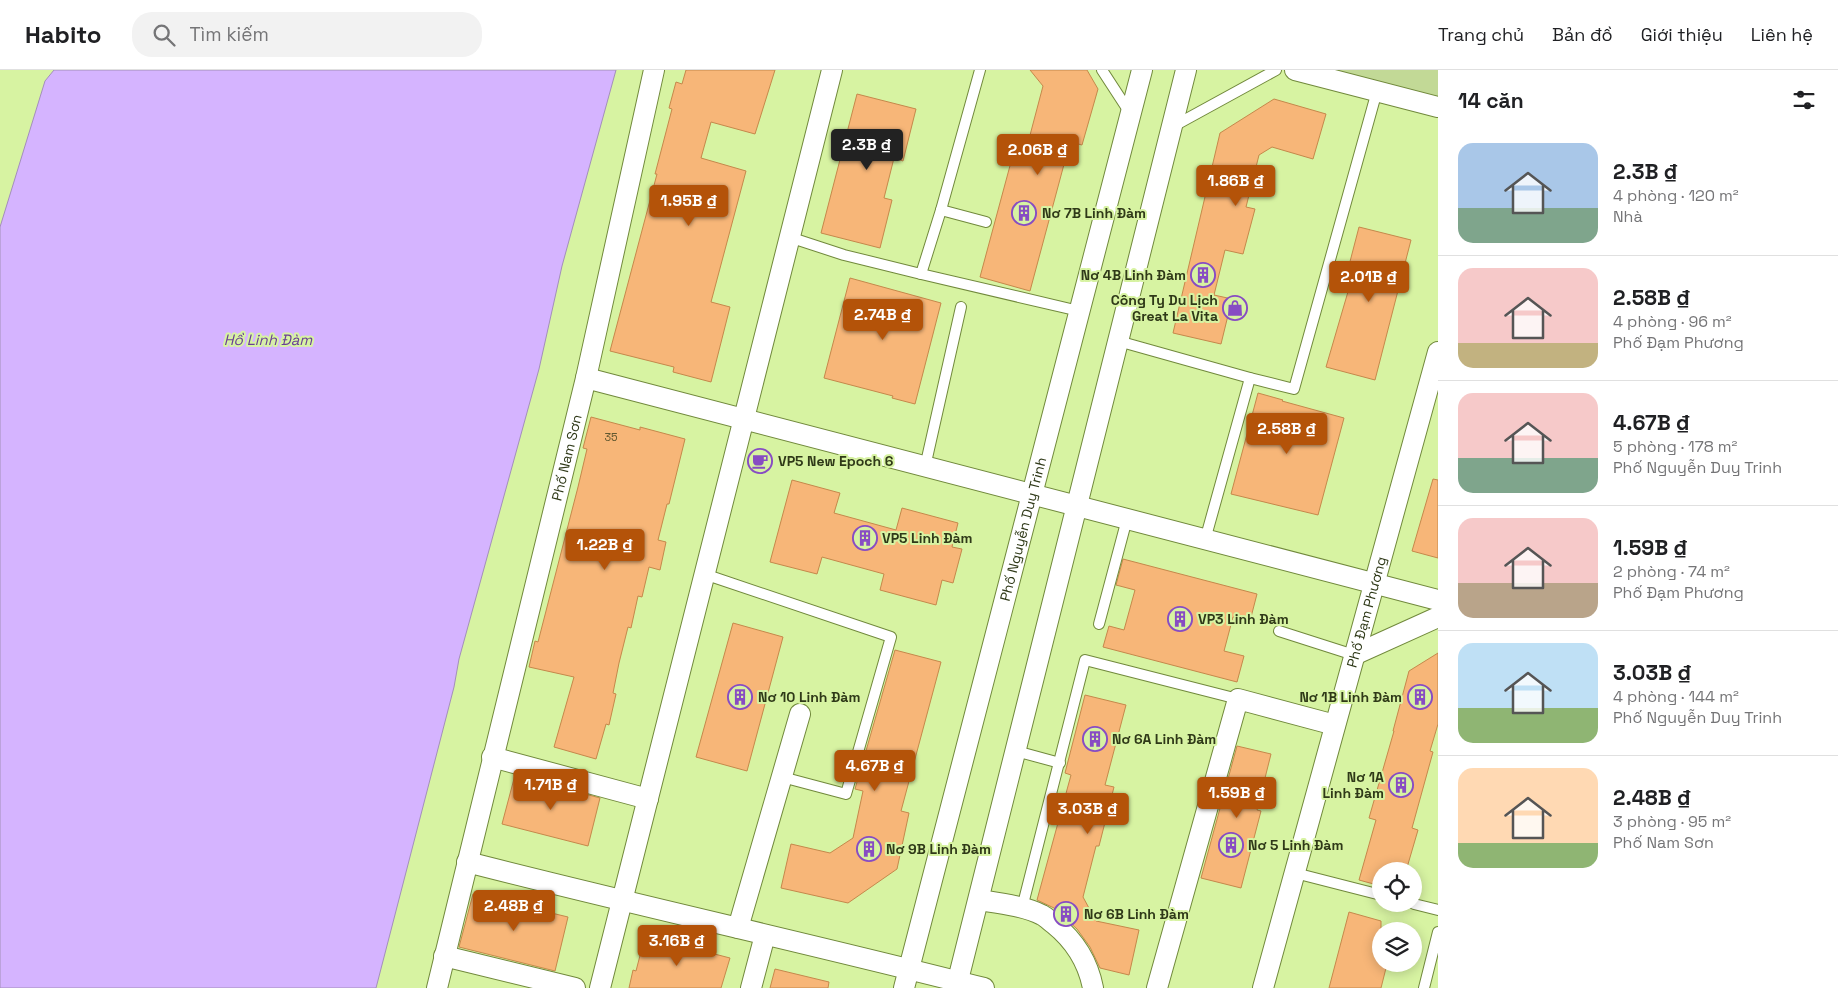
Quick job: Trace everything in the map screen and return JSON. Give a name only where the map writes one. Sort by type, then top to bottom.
[{"type":"street","name":"Phố Nam Sơn","points":[[437,988],[586,378],[654,70]]},
{"type":"street","points":[[600,988],[832,70]]},
{"type":"street","name":"Phố Nguyễn Duy Trinh","points":[[907,979],[1142,70]]},
{"type":"street","points":[[957,985],[1186,70]]},
{"type":"street","points":[[1295,70],[1438,107]]},
{"type":"street","name":"Phố Đạm Phương","points":[[1262,988],[1438,352]]},
{"type":"street","points":[[586,378],[1438,600]]},
{"type":"street","points":[[1354,655],[1438,616]]},
{"type":"street","points":[[1157,988],[1238,699],[1335,724]]},
{"type":"street","points":[[738,928],[800,714]]},
{"type":"street","points":[[492,758],[648,799]]},
{"type":"street","points":[[467,862],[622,902],[738,928],[907,979],[984,988]]},
{"type":"street","points":[[978,900],[1022,908],[1042,914],[1062,930],[1075,944],[1085,961],[1093,988]]},
{"type":"street","points":[[751,988],[764,935]]},
{"type":"street","points":[[444,956],[575,988]]},
{"type":"lane","points":[[921,274],[980,70]]},
{"type":"lane","points":[[1102,70],[1130,114]]},
{"type":"lane","points":[[1172,128],[1276,70]]},
{"type":"lane","points":[[1118,341],[1294,389],[1377,91]]},
{"type":"lane","points":[[941,210],[986,222]]},
{"type":"lane","points":[[790,237],[844,255],[1079,311]]},
{"type":"lane","points":[[925,467],[961,308]]},
{"type":"lane","points":[[1205,540],[1250,378]]},
{"type":"lane","points":[[1099,624],[1127,519]]},
{"type":"lane","points":[[704,574],[891,637],[846,794],[782,776]]},
{"type":"lane","points":[[1279,631],[1354,655]]},
{"type":"lane","points":[[1022,908],[1085,660],[1238,699]]},
{"type":"lane","points":[[1016,752],[1060,763]]},
{"type":"lane","points":[[1294,873],[1372,893]]},
{"type":"lane","points":[[1422,906],[1438,910]]},
{"type":"lane","points":[[1424,988],[1438,932]]},
{"type":"green space","points":[[1317,70],[1438,70],[1438,103]]},
{"type":"water","name":"Hồ Linh Đàm","points":[[54,70],[616,70],[562,266],[539,369],[459,659],[454,687],[376,988],[0,988],[0,227],[45,81]]},
{"type":"building","points":[[686,70],[775,70],[755,134],[711,122],[701,158],[746,171],[711,302],[730,307],[711,382],[673,372],[674,367],[610,351],[657,174],[655,174],[672,109],[669,108],[676,82],[682,84]]},
{"type":"building","name":"Nơ 7B Linh Đàm","points":[[1030,70],[1087,70],[1098,89],[1082,145],[1070,142],[1030,291],[980,277],[1018,136],[1029,139],[1043,86]]},
{"type":"building","points":[[857,94],[916,109],[903,161],[894,158],[884,198],[892,200],[880,248],[821,233]]},
{"type":"building","points":[[1274,99],[1326,114],[1313,159],[1272,147],[1259,155],[1246,207],[1255,209],[1243,254],[1225,250],[1214,295],[1232,299],[1221,344],[1173,333],[1220,133]]},
{"type":"building","points":[[1359,227],[1411,240],[1375,380],[1326,367],[1352,278],[1346,277]]},
{"type":"building","points":[[850,278],[941,303],[915,404],[892,398],[893,396],[824,378]]},
{"type":"building","points":[[1258,393],[1344,418],[1318,515],[1231,494]]},
{"type":"building","points":[[591,417],[685,439],[658,540],[666,542],[660,570],[649,567],[642,597],[638,596],[631,628],[628,627],[619,663],[613,693],[616,694],[609,725],[606,724],[596,759],[554,747],[574,677],[529,667],[535,641],[538,642],[578,487],[587,449],[583,448]]},
{"type":"building","points":[[1433,479],[1438,480],[1438,558],[1412,551]]},
{"type":"building","name":"VP5 Linh Đàm","points":[[792,480],[840,493],[834,513],[896,530],[902,508],[958,523],[952,547],[962,549],[953,583],[942,580],[936,605],[880,590],[884,574],[822,557],[817,574],[770,562]]},
{"type":"building","name":"VP3 Linh Đàm","points":[[1123,559],[1257,594],[1250,621],[1233,617],[1224,651],[1244,656],[1237,682],[1103,647],[1109,626],[1124,630],[1135,590],[1116,585]]},
{"type":"building","name":"Nơ 10 Linh Đàm","points":[[733,623],[783,637],[747,771],[696,757]]},
{"type":"building","points":[[895,650],[941,662],[901,811],[909,813],[897,869],[848,903],[781,888],[791,844],[830,853],[853,838],[863,791],[855,789]]},
{"type":"building","name":"Nơ 1A Linh Đàm","points":[[1438,653],[1438,724],[1430,751],[1433,752],[1412,828],[1418,830],[1409,862],[1372,862],[1372,884],[1359,880],[1376,820],[1369,818],[1409,671]]},
{"type":"building","points":[[1085,695],[1126,705],[1105,785],[1114,787],[1099,846],[1096,846],[1083,897],[1096,921],[1139,930],[1129,975],[1100,968],[1090,947],[1077,929],[1054,908],[1037,900],[1071,775],[1065,773]]},
{"type":"building","name":"Nơ 5 Linh Đàm","points":[[1237,746],[1271,754],[1257,810],[1261,811],[1241,888],[1201,878]]},
{"type":"building","points":[[515,775],[600,798],[588,846],[502,824]]},
{"type":"building","points":[[473,894],[568,917],[555,971],[459,947]]},
{"type":"building","points":[[1349,912],[1381,921],[1372,922],[1372,972],[1385,972],[1381,988],[1329,988]]},
{"type":"building","points":[[645,936],[730,958],[721,988],[629,988],[633,970],[636,971]]},
{"type":"building","points":[[775,969],[829,982],[828,988],[770,988]]},
{"type":"place","name":"Nơ 7B Linh Đàm","points":[[1024,213]]},
{"type":"place","name":"Nơ 4B Linh Đàm","points":[[1203,275]]},
{"type":"place","name":"Công Ty Du Lịch Great La Vita","points":[[1235,308]]},
{"type":"place","name":"VP5 New Epoch 6","points":[[760,461]]},
{"type":"place","name":"VP5 Linh Đàm","points":[[865,538]]},
{"type":"place","name":"VP3 Linh Đàm","points":[[1180,619]]},
{"type":"place","name":"Nơ 10 Linh Đàm","points":[[740,697]]},
{"type":"place","name":"Nơ 1B Linh Đàm","points":[[1420,697]]},
{"type":"place","name":"Nơ 6A Linh Đàm","points":[[1095,739]]},
{"type":"place","name":"Nơ 1A Linh Đàm","points":[[1401,785]]},
{"type":"place","name":"Nơ 5 Linh Đàm","points":[[1231,845]]},
{"type":"place","name":"Nơ 9B Linh Đàm","points":[[869,849]]},
{"type":"place","name":"Nơ 6B Linh Đàm","points":[[1066,914]]}]
